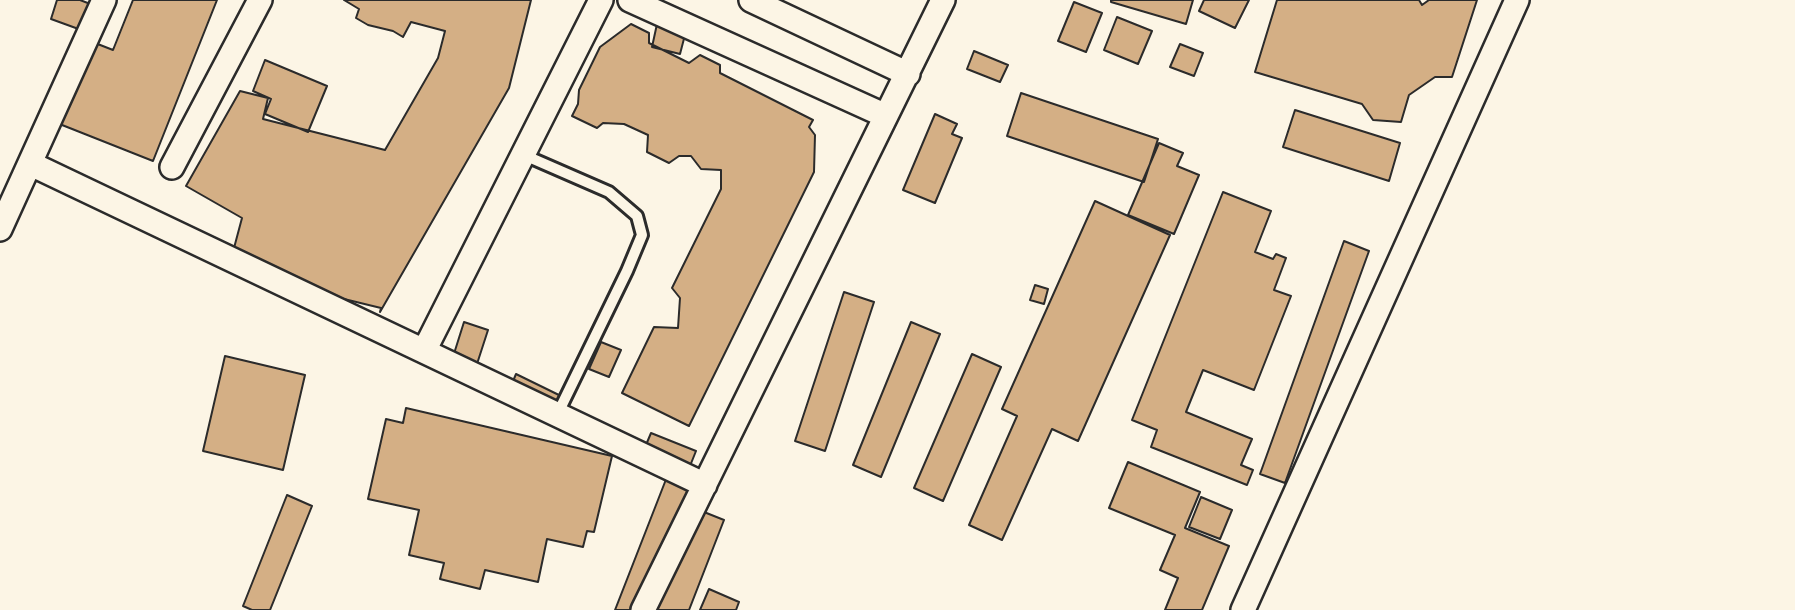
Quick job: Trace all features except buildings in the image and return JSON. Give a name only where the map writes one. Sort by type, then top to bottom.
[{"type":"street","points":[[0,229],[104,0]]},
{"type":"street","points":[[172,167],[260,0]]},
{"type":"street","points":[[424,351],[601,0]]},
{"type":"street","points":[[630,0],[886,116]]},
{"type":"street","points":[[751,0],[908,74]]},
{"type":"street","points":[[643,610],[943,0]]},
{"type":"street","points":[[1243,610],[1517,0]]},
{"type":"street","points":[[31,164],[705,485]]},
{"type":"lane","points":[[524,155],[609,192],[637,216],[642,235],[557,415]]}]
